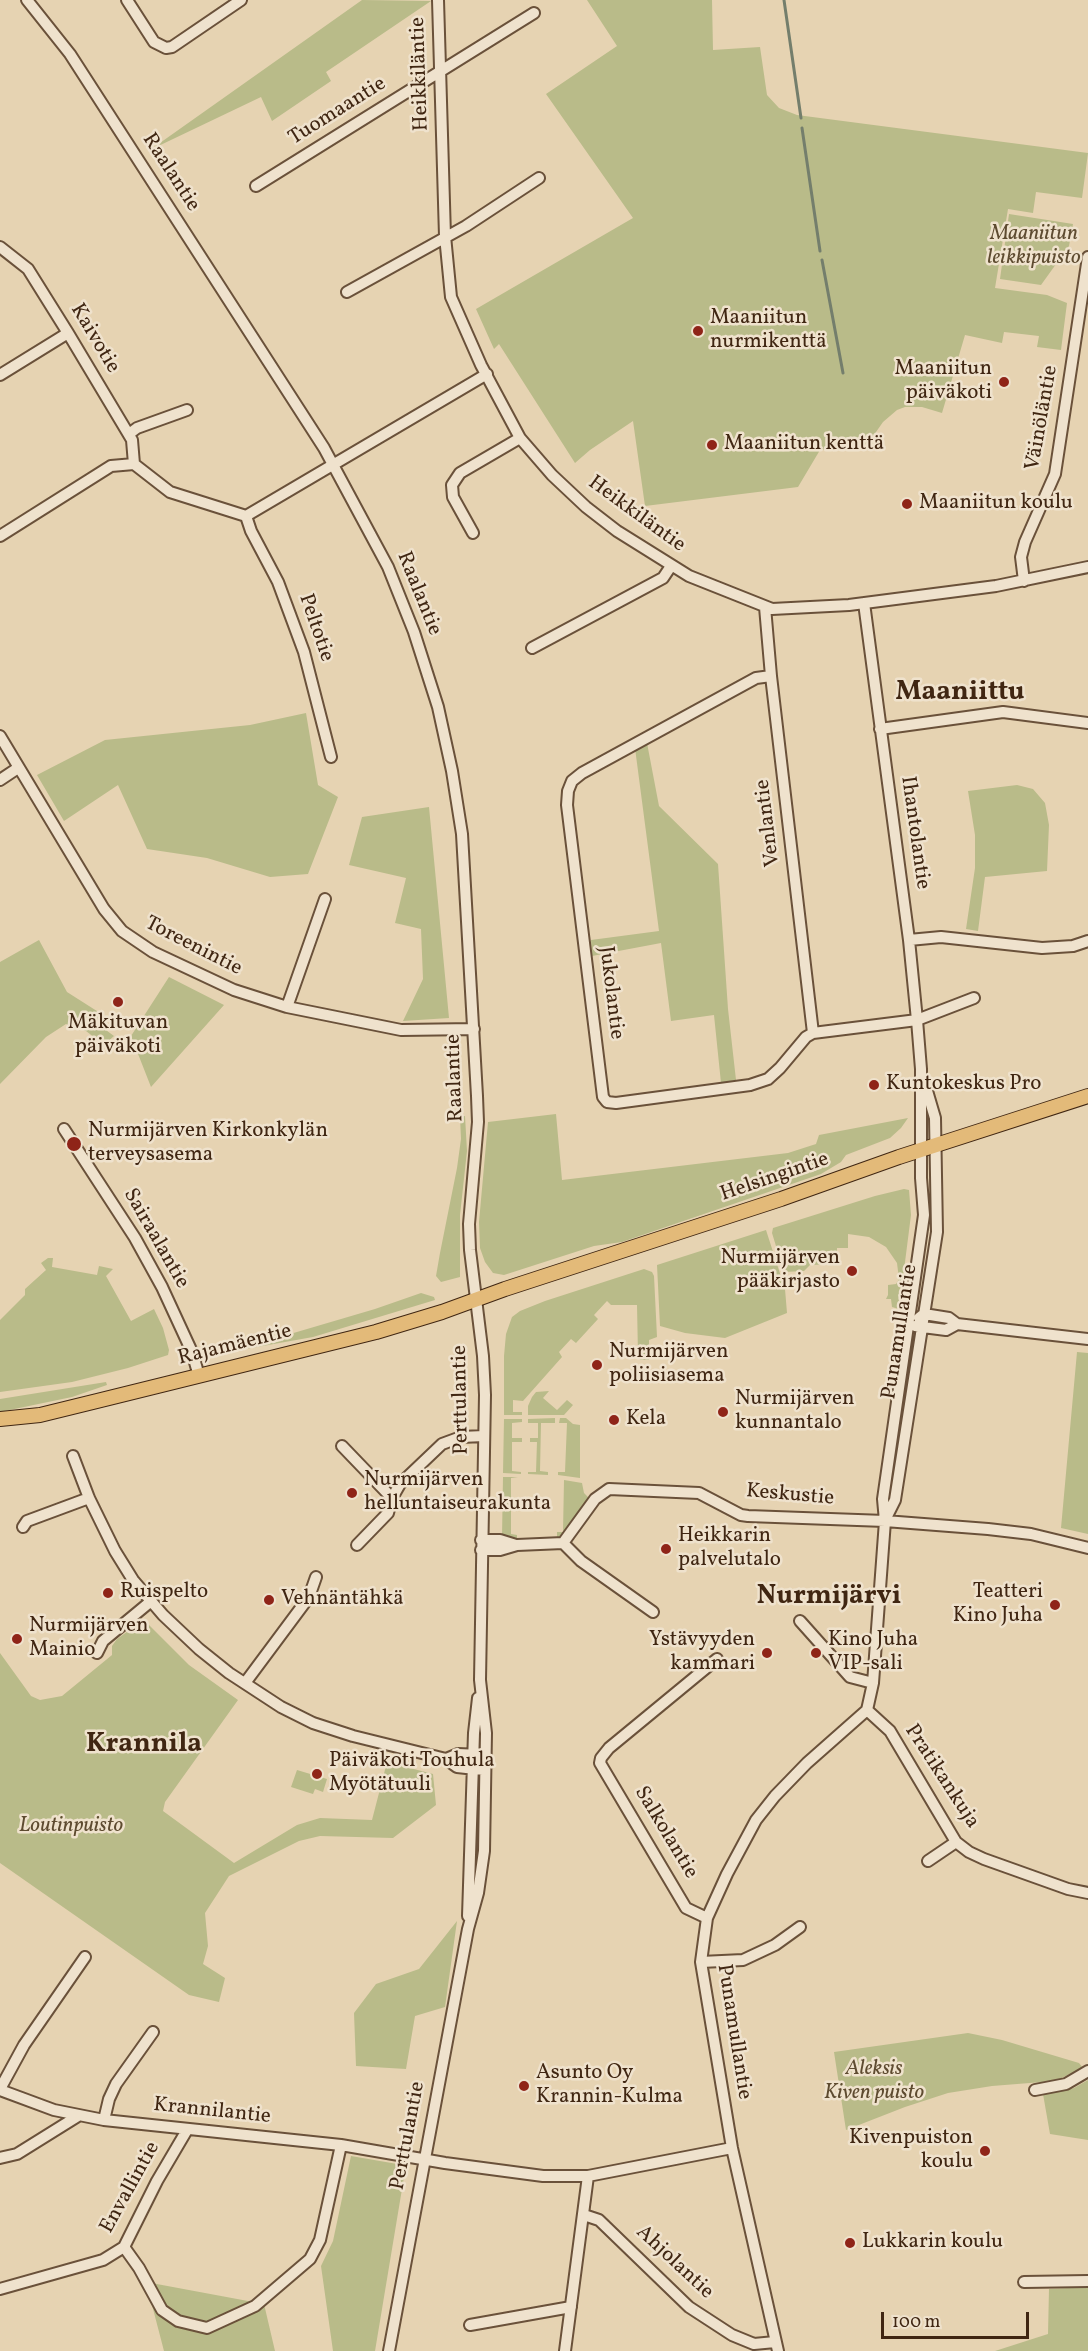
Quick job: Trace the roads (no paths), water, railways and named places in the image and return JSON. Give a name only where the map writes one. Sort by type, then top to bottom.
[{"type":"main road","name":"Helsingintie","points":[[476,1300],[1088,1096]]},
{"type":"main road","name":"Rajamäentie","points":[[0,1419],[40,1415],[337,1343],[476,1300]]},
{"type":"street","name":"Raalantie","points":[[27,0],[70,54],[333,463],[388,567],[414,632],[438,707],[452,771],[462,834],[478,1122],[469,1224],[476,1300]]},
{"type":"street","points":[[127,0],[154,42],[166,48],[172,47],[241,0]]},
{"type":"street","name":"Heikkiläntie","points":[[438,0],[445,236],[452,297],[460,320],[520,438],[552,475],[586,507],[617,531],[671,566],[689,576],[765,607],[785,608],[864,603],[1024,581],[1088,567]]},
{"type":"street","name":"Tuomaantie","points":[[256,186],[534,13]]},
{"type":"street","points":[[347,292],[466,226],[539,178]]},
{"type":"street","name":"Kaivotie","points":[[0,247],[28,269],[68,333],[129,434],[134,448],[134,464]]},
{"type":"street","name":"Väinöläntie","points":[[1024,581],[1021,557],[1025,542],[1055,474],[1084,305],[1088,257]]},
{"type":"street","points":[[0,375],[68,333]]},
{"type":"street","points":[[0,536],[111,466],[134,464],[170,492],[246,516],[487,374]]},
{"type":"street","points":[[129,434],[137,428],[187,410]]},
{"type":"street","points":[[473,532],[453,497],[453,485],[460,473],[520,438]]},
{"type":"street","name":"Peltotie","points":[[246,516],[251,531],[278,582],[304,652],[331,758]]},
{"type":"street","points":[[532,648],[663,578],[671,566]]},
{"type":"street","name":"Ihantolantie","points":[[864,603],[909,940],[928,1148]]},
{"type":"street","name":"Venlantie","points":[[765,607],[813,1033]]},
{"type":"street","name":"Jukolantie","points":[[771,676],[756,678],[592,767],[572,781],[568,791],[567,805],[603,1097],[607,1102],[616,1103],[750,1085],[768,1079],[806,1037],[813,1033]]},
{"type":"street","points":[[880,729],[1003,712],[1088,723]]},
{"type":"street","name":"Toreenintie","points":[[0,736],[104,909],[122,931],[153,952],[234,990],[287,1007],[401,1030],[474,1029]]},
{"type":"street","points":[[0,780],[18,768]]},
{"type":"street","points":[[287,1007],[325,899]]},
{"type":"street","points":[[909,940],[941,937],[1042,948],[1073,946],[1088,941]]},
{"type":"street","points":[[813,1033],[917,1020],[974,998]]},
{"type":"street","name":"Sairaalantie","points":[[64,1129],[135,1238],[162,1287],[192,1352],[199,1376]]},
{"type":"street","name":"Punamullantie","points":[[885,1521],[895,1500],[937,1232],[928,1148]]},
{"type":"street","name":"Punamullantie","points":[[776,2346],[732,2148],[701,1962],[707,1918],[756,1820],[775,1796],[807,1763],[867,1710],[873,1683],[885,1521],[883,1499],[924,1215],[928,1148]]},
{"type":"street","name":"Perttulantie","points":[[468,1929],[472,1768],[480,1680],[484,1436],[483,1356],[476,1300]]},
{"type":"street","points":[[909,1326],[924,1314],[949,1318],[957,1324],[1088,1339]]},
{"type":"street","points":[[909,1326],[946,1330],[957,1324]]},
{"type":"street","points":[[357,1545],[388,1512],[392,1498],[400,1484],[442,1444],[461,1437],[484,1436]]},
{"type":"street","points":[[342,1446],[392,1498]]},
{"type":"street","points":[[73,1456],[89,1498],[115,1551],[150,1602],[199,1649],[280,1707],[313,1723],[353,1736],[446,1759],[457,1767],[485,1770]]},
{"type":"street","name":"Keskustie","points":[[563,1543],[595,1499],[609,1489],[699,1493],[741,1515],[748,1516],[885,1521],[1031,1534],[1088,1548]]},
{"type":"street","points":[[23,1527],[27,1521],[89,1498]]},
{"type":"street","points":[[481,1545],[500,1540],[517,1545],[563,1543],[581,1561],[653,1612]]},
{"type":"street","points":[[245,1683],[309,1597],[316,1577]]},
{"type":"street","points":[[96,1653],[103,1641],[150,1602]]},
{"type":"street","points":[[800,1621],[850,1677],[873,1683]]},
{"type":"street","name":"Salkolantie","points":[[707,1918],[686,1908],[600,1763],[609,1748],[717,1659]]},
{"type":"street","name":"Perttulantie","points":[[389,2351],[468,1929],[478,1893],[484,1851],[486,1733],[480,1680]]},
{"type":"street","name":"Pratikankuja","points":[[867,1710],[890,1731],[956,1842],[969,1852],[984,1859],[1068,1889],[1088,1893]]},
{"type":"street","points":[[446,1759],[458,1754],[485,1755]]},
{"type":"street","points":[[928,1861],[956,1842]]},
{"type":"street","points":[[701,1962],[743,1960],[775,1945],[800,1927]]},
{"type":"street","points":[[0,2090],[24,2045],[85,1957]]},
{"type":"street","points":[[104,2120],[109,2098],[116,2084],[153,2032]]},
{"type":"street","points":[[1035,2090],[1066,2084],[1088,2071]]},
{"type":"street","name":"Krannilantie","points":[[0,2090],[34,2104],[78,2116],[187,2130],[341,2145],[543,2176],[588,2176],[732,2148]]},
{"type":"street","points":[[0,2158],[17,2154],[78,2116]]},
{"type":"street","name":"Envallintie","points":[[0,2289],[103,2260],[124,2247],[156,2181],[187,2130]]},
{"type":"street","points":[[124,2247],[139,2268],[162,2310],[178,2321],[207,2328],[255,2306],[310,2259],[320,2241],[341,2145]]},
{"type":"street","points":[[565,2351],[588,2176]]},
{"type":"street","name":"Ahjolantie","points":[[584,2215],[599,2220],[689,2307],[732,2335],[754,2344],[776,2346]]},
{"type":"street","points":[[1024,2282],[1088,2281]]},
{"type":"street","points":[[470,2325],[571,2307]]},
{"type":"waterway","points":[[784,0],[801,118]]},
{"type":"waterway","points":[[802,128],[820,251]]},
{"type":"waterway","points":[[822,260],[843,373]]},
{"type":"place","name":"Maaniitun nurmikenttä","points":[[698,331]]},
{"type":"place","name":"Maaniitun päiväkoti","points":[[1004,382]]},
{"type":"place","name":"Maaniitun kenttä","points":[[712,445]]},
{"type":"place","name":"Maaniitun koulu","points":[[907,504]]},
{"type":"place","name":"Mäkituvan päiväkoti","points":[[118,1002]]},
{"type":"place","name":"Kuntokeskus Pro","points":[[874,1085]]},
{"type":"place","name":"Nurmijärven Kirkonkylän terveysasema","points":[[74,1144]]},
{"type":"place","name":"Nurmijärven pääkirjasto","points":[[852,1271]]},
{"type":"place","name":"Nurmijärven poliisiasema","points":[[597,1365]]},
{"type":"place","name":"Nurmijärven kunnantalo","points":[[723,1412]]},
{"type":"place","name":"Kela","points":[[614,1420]]},
{"type":"place","name":"Nurmijärven helluntaiseurakunta","points":[[352,1493]]},
{"type":"place","name":"Heikkarin palvelutalo","points":[[666,1549]]},
{"type":"place","name":"Ruispelto","points":[[108,1593]]},
{"type":"place","name":"Vehnäntähkä","points":[[269,1600]]},
{"type":"place","name":"Teatteri Kino Juha","points":[[1055,1605]]},
{"type":"place","name":"Nurmijärven Mainio","points":[[17,1639]]},
{"type":"place","name":"Ystävyyden kammari","points":[[767,1653]]},
{"type":"place","name":"Kino Juha VIP-sali","points":[[816,1653]]},
{"type":"place","name":"Päiväkoti Touhula Myötätuuli","points":[[317,1774]]},
{"type":"place","name":"Asunto Oy Krannin-Kulma","points":[[524,2086]]},
{"type":"place","name":"Kivenpuiston koulu","points":[[985,2151]]},
{"type":"place","name":"Lukkarin koulu","points":[[850,2243]]},
{"type":"district","name":"Maaniittu","points":[[960,694]]},
{"type":"district","name":"Nurmijärvi","points":[[829,1598]]},
{"type":"district","name":"Krannila","points":[[144,1746]]},
{"type":"park label","name":"Maaniitun leikkipuisto","points":[[1034,247]]},
{"type":"park label","name":"Loutinpuisto","points":[[71,1827]]},
{"type":"park label","name":"Aleksis Kiven puisto","points":[[874,2082]]}]
